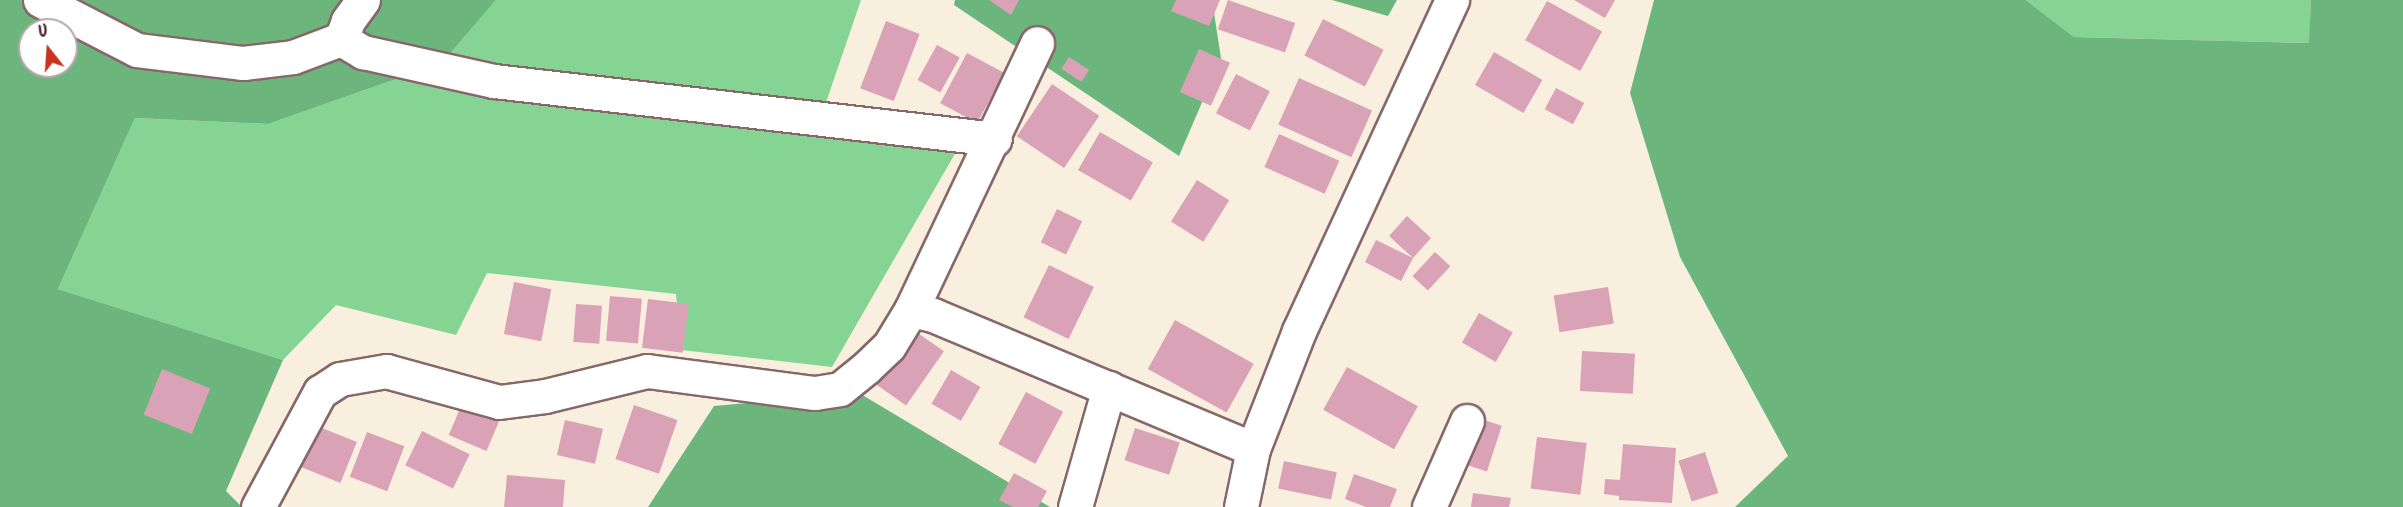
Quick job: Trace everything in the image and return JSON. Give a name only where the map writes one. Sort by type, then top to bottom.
[{"type":"street","points":[[40,0],[137,50],[243,63],[293,57],[342,39]]},
{"type":"street","points":[[342,39],[348,21],[363,0]]},
{"type":"street","points":[[1241,507],[1253,449],[1299,331],[1452,0]]},
{"type":"street","points":[[342,39],[363,52],[494,81],[995,139]]},
{"type":"street","points":[[258,507],[320,392],[340,380],[386,371],[499,402],[545,396],[647,371],[815,393],[840,389],[889,346],[910,310],[995,139],[1038,43]]},
{"type":"street","points":[[910,310],[933,315],[1253,449]]},
{"type":"street","points":[[1075,507],[1109,388]]},
{"type":"street","points":[[1429,507],[1467,421]]},
{"type":"green space","points":[[0,0],[496,0],[442,63],[268,124],[135,118],[58,289],[283,360],[226,491],[242,507],[0,507]]},
{"type":"green space","points":[[496,0],[861,0],[821,117],[968,131],[832,367],[681,350],[676,294],[487,273],[456,335],[336,305],[283,360],[58,289],[135,118],[268,124],[442,63]]},
{"type":"green space","points":[[955,0],[1212,0],[1221,58],[1179,156],[954,5]]},
{"type":"green space","points":[[1332,0],[1397,0],[1388,16]]},
{"type":"green space","points":[[1654,0],[2026,0],[2074,37],[2309,43],[2311,0],[2403,0],[2403,507],[1735,507],[1788,456],[1680,257],[1630,93]]},
{"type":"green space","points":[[2026,0],[2311,0],[2310,43],[2074,37]]},
{"type":"green space","points":[[859,393],[1050,507],[648,507],[714,406]]},
{"type":"building","points":[[989,0],[1019,0],[1011,15]]},
{"type":"building","points":[[1176,0],[1220,0],[1209,26],[1171,11]]},
{"type":"building","points":[[1228,0],[1295,23],[1285,52],[1218,29]]},
{"type":"building","points":[[1574,0],[1615,0],[1605,18]]},
{"type":"building","points":[[1547,1],[1602,32],[1580,71],[1525,40]]},
{"type":"building","points":[[1323,19],[1384,50],[1365,86],[1304,56]]},
{"type":"building","points":[[886,21],[920,34],[894,101],[860,88]]},
{"type":"building","points":[[937,45],[960,58],[940,93],[918,80]]},
{"type":"building","points":[[1199,49],[1230,63],[1211,106],[1180,92]]},
{"type":"building","points":[[1494,52],[1542,80],[1523,113],[1475,85]]},
{"type":"building","points":[[967,53],[1004,73],[977,123],[940,103]]},
{"type":"building","points":[[1069,57],[1089,70],[1082,82],[1061,69]]},
{"type":"building","points":[[1236,74],[1270,91],[1250,130],[1216,113]]},
{"type":"building","points":[[1299,78],[1372,111],[1351,157],[1278,125]]},
{"type":"building","points":[[1052,84],[1099,116],[1064,168],[1017,136]]},
{"type":"building","points":[[1556,88],[1584,103],[1573,124],[1545,109]]},
{"type":"building","points":[[1100,132],[1153,162],[1131,201],[1078,170]]},
{"type":"building","points":[[1279,134],[1339,161],[1325,194],[1264,167]]},
{"type":"building","points":[[1197,180],[1229,200],[1203,242],[1171,222]]},
{"type":"building","points":[[1057,209],[1082,221],[1066,255],[1041,242]]},
{"type":"building","points":[[1407,216],[1431,238],[1413,258],[1389,236]]},
{"type":"building","points":[[1376,240],[1413,258],[1401,281],[1365,262]]},
{"type":"building","points":[[1435,252],[1450,266],[1428,290],[1412,276]]},
{"type":"building","points":[[1049,265],[1094,287],[1069,339],[1024,317]]},
{"type":"building","points":[[514,282],[551,289],[541,341],[504,334]]},
{"type":"building","points":[[1608,287],[1614,324],[1559,332],[1554,296]]},
{"type":"building","points":[[610,296],[642,299],[638,344],[606,341]]},
{"type":"building","points":[[648,299],[689,304],[683,353],[642,348]]},
{"type":"building","points":[[576,304],[602,306],[599,344],[573,342]]},
{"type":"building","points":[[1479,313],[1513,332],[1496,362],[1462,342]]},
{"type":"building","points":[[1175,320],[1254,364],[1227,413],[1148,369]]},
{"type":"building","points":[[912,329],[944,351],[906,405],[874,383]]},
{"type":"building","points":[[1582,351],[1635,354],[1633,394],[1580,391]]},
{"type":"building","points":[[1347,367],[1418,406],[1394,449],[1323,410]]},
{"type":"building","points":[[162,369],[210,388],[192,434],[144,414]]},
{"type":"building","points":[[951,370],[980,387],[961,421],[932,404]]},
{"type":"building","points":[[1026,392],[1063,412],[1035,464],[998,444]]},
{"type":"building","points":[[464,399],[502,415],[487,451],[449,435]]},
{"type":"building","points":[[634,405],[677,420],[659,474],[615,459]]},
{"type":"building","points":[[1478,418],[1502,426],[1487,471],[1463,464]]},
{"type":"building","points":[[565,420],[603,429],[595,464],[557,455]]},
{"type":"building","points":[[317,426],[357,442],[340,483],[301,467]]},
{"type":"building","points":[[1135,428],[1180,443],[1169,475],[1124,460]]},
{"type":"building","points":[[422,431],[470,454],[453,488],[405,465]]},
{"type":"building","points":[[367,432],[404,446],[387,491],[350,477]]},
{"type":"building","points":[[1537,437],[1587,443],[1580,495],[1531,489]]},
{"type":"building","points":[[1623,444],[1676,448],[1672,503],[1619,500],[1619,496],[1604,494],[1605,479],[1620,480]]},
{"type":"building","points":[[1705,452],[1718,493],[1692,502],[1678,461]]},
{"type":"building","points":[[1284,461],[1337,472],[1331,500],[1278,488]]},
{"type":"building","points":[[1014,473],[1047,491],[1038,507],[1013,507],[999,500]]},
{"type":"building","points":[[1354,474],[1397,489],[1390,507],[1366,507],[1345,499]]},
{"type":"building","points":[[507,475],[565,480],[563,507],[504,507]]},
{"type":"building","points":[[1473,493],[1511,498],[1509,507],[1471,507]]}]
